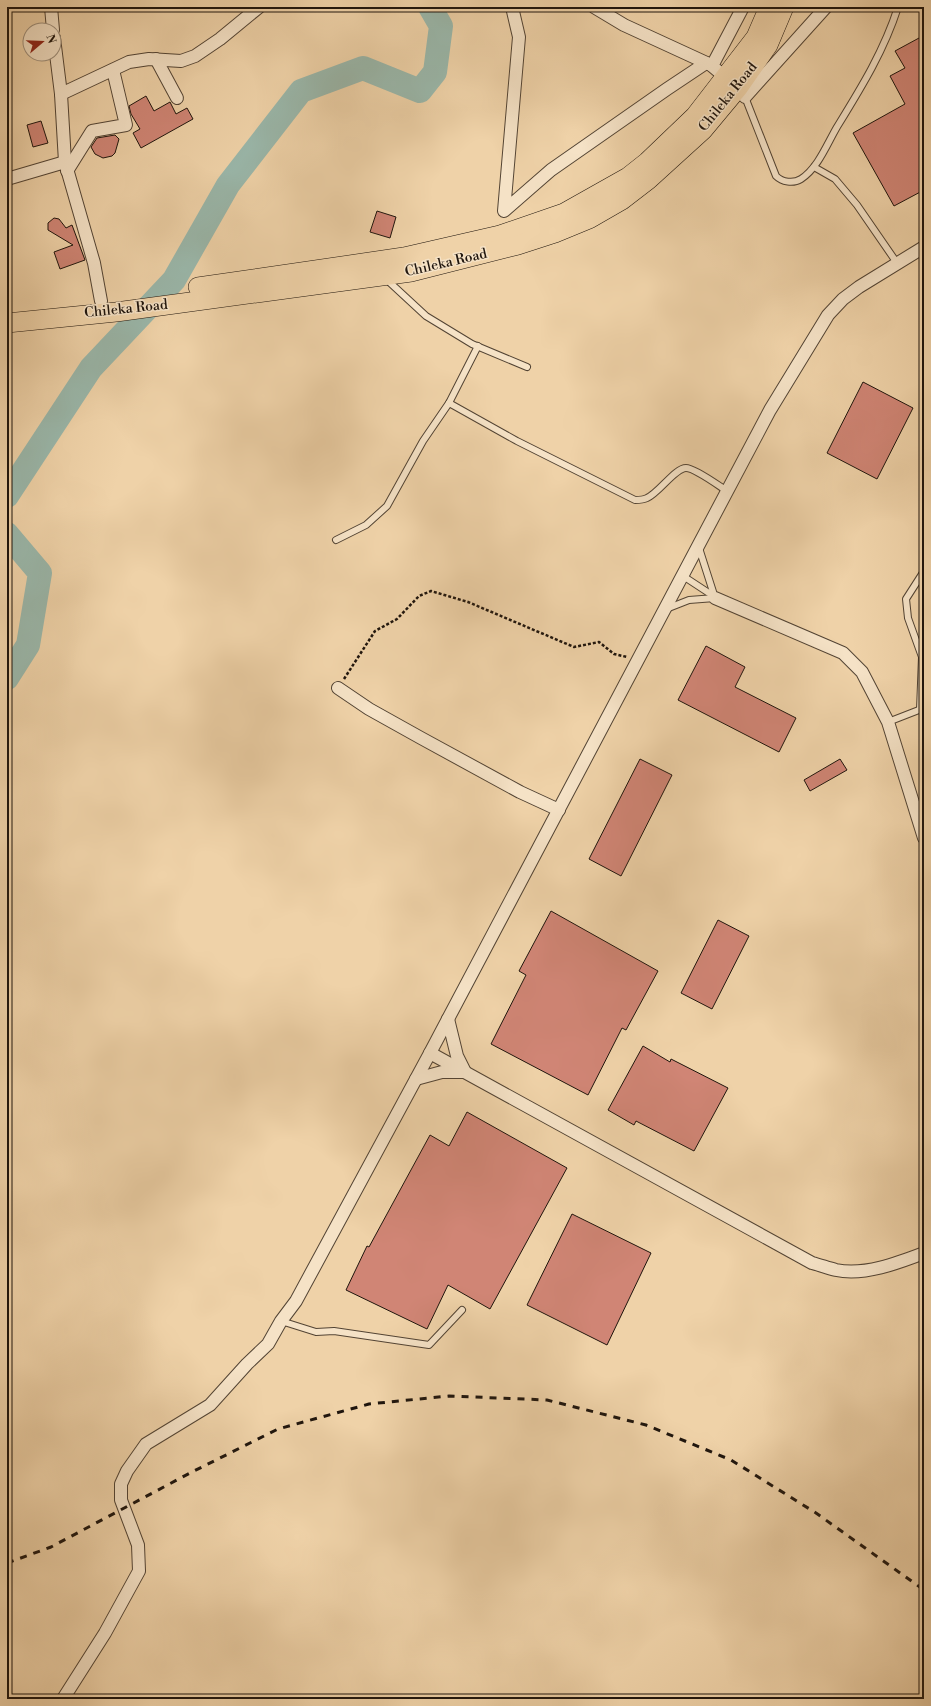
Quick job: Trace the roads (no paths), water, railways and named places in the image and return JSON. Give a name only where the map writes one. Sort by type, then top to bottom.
[{"type":"highway","points":[[172,298],[231,281],[404,257],[500,235],[564,213],[628,177],[647,162],[695,116],[756,37],[769,7]]},
{"type":"highway","name":"Chileka Road","points":[[7,323],[172,298],[232,295],[411,272],[518,245],[589,219],[622,200],[648,180],[703,130],[725,78],[768,45],[784,7]]},
{"type":"highway","name":"Chileka Road","points":[[7,311],[101,301],[119,305]]},
{"type":"street","points":[[51,7],[52,22]]},
{"type":"street","points":[[61,94],[129,62],[149,59],[181,61],[195,56],[220,40],[259,7]]},
{"type":"street","points":[[512,7],[519,37],[504,211],[550,170],[667,89],[725,78],[826,7]]},
{"type":"street","points":[[594,7],[624,25],[725,78]]},
{"type":"street","points":[[725,78],[743,7]]},
{"type":"street","points":[[156,59],[177,98]]},
{"type":"street","points":[[57,62],[61,94],[66,167],[94,263],[101,301]]},
{"type":"street","points":[[7,179],[66,167],[92,131],[126,125],[113,70]]},
{"type":"street","points":[[63,1699],[105,1633],[139,1571],[140,1558],[138,1545],[121,1500],[121,1484],[127,1471],[146,1444],[210,1405],[247,1364],[268,1344],[296,1301],[639,661],[770,410],[828,315],[859,287],[924,247]]},
{"type":"street","points":[[715,598],[843,653],[862,672],[888,722],[923,831]]},
{"type":"street","points":[[338,688],[368,709],[520,792],[559,810]]},
{"type":"street","points":[[448,1019],[457,1056],[465,1072]]},
{"type":"street","points":[[430,1053],[812,1262],[836,1270],[862,1271],[902,1262],[924,1253]]},
{"type":"street","points":[[416,1079],[442,1072],[465,1072]]},
{"type":"lane","points":[[725,78],[776,176],[780,180],[792,182],[800,180],[814,167],[868,76],[889,34],[898,7]]},
{"type":"lane","points":[[814,167],[835,179],[857,205],[898,264]]},
{"type":"lane","points":[[382,276],[426,316],[478,346],[527,367]]},
{"type":"lane","points":[[336,540],[366,525],[387,506],[423,441],[449,403],[478,346]]},
{"type":"lane","points":[[449,403],[517,441],[635,500],[646,499],[656,493],[679,470],[686,468],[694,471],[727,491]]},
{"type":"lane","points":[[698,546],[715,598]]},
{"type":"lane","points":[[888,722],[922,709],[922,657],[908,618],[906,599],[924,571]]},
{"type":"lane","points":[[683,576],[715,598]]},
{"type":"lane","points":[[666,609],[689,600],[715,598]]},
{"type":"lane","points":[[281,1322],[312,1331],[334,1330],[429,1345],[462,1310]]},
{"type":"waterway","points":[[7,496],[91,368],[174,280],[228,185],[301,91],[363,68],[420,91],[435,72],[441,26],[430,7]]},
{"type":"waterway","points":[[7,534],[40,573],[28,645],[7,678]]},
{"type":"railway","points":[[7,1563],[51,1547],[190,1473],[278,1429],[369,1404],[449,1396],[547,1400],[646,1425],[731,1460],[816,1513],[924,1590]]}]
